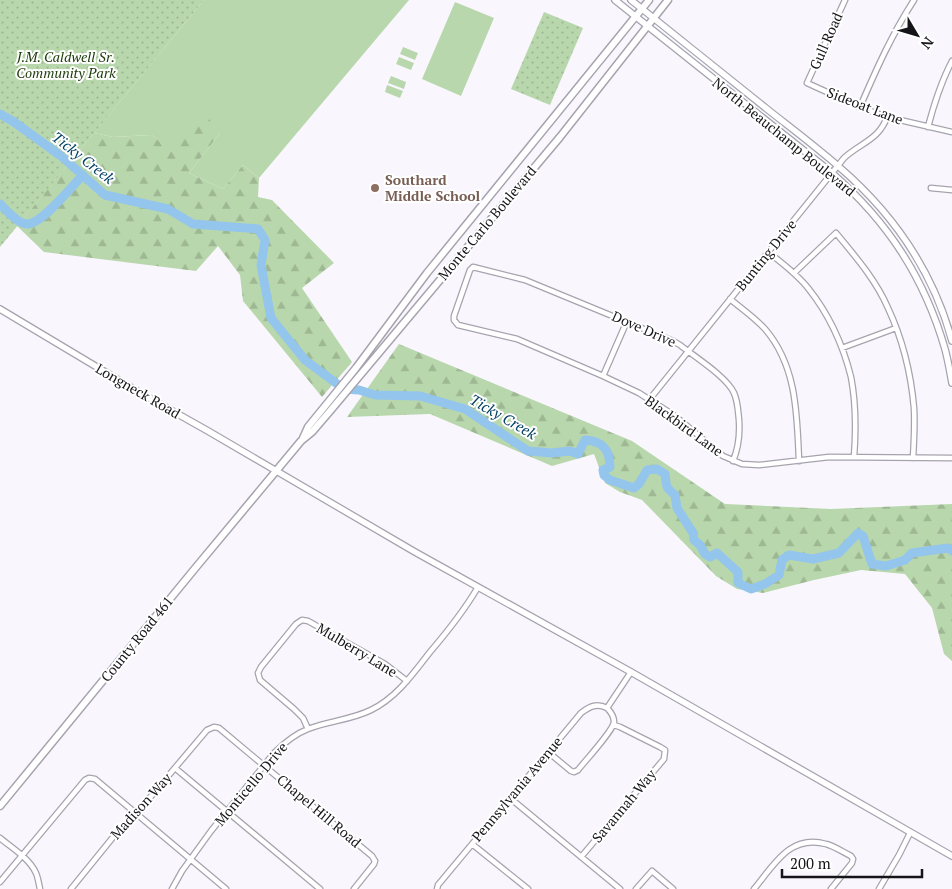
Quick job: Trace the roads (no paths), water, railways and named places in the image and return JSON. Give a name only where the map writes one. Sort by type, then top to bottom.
[{"type":"main road","name":"Monte Carlo Boulevard","points":[[359,371],[427,273],[649,0]]},
{"type":"main road","name":"Monte Carlo Boulevard","points":[[276,472],[301,441],[312,432],[327,410],[359,371],[560,137],[668,0]]},
{"type":"main road","name":"County Road 461","points":[[0,806],[276,472]]},
{"type":"street","name":"North Beauchamp Boulevard","points":[[615,0],[832,173],[864,203],[887,230],[918,280],[935,319],[946,351],[952,380]]},
{"type":"street","name":"North Beauchamp Boulevard","points":[[630,0],[838,166],[871,198],[910,246],[927,275],[940,303],[952,341]]},
{"type":"street","name":"Gull Road","points":[[808,83],[845,0]]},
{"type":"street","points":[[860,107],[887,47],[914,0]]},
{"type":"street","points":[[928,127],[937,94],[952,61]]},
{"type":"street","name":"Sideoat Lane","points":[[808,83],[887,117],[952,132]]},
{"type":"street","name":"Bunting Drive","points":[[649,400],[832,173],[851,151],[880,131],[887,117]]},
{"type":"street","points":[[931,188],[952,190]]},
{"type":"street","points":[[794,273],[836,233],[875,283],[896,328],[908,375],[914,408],[913,458]]},
{"type":"street","points":[[768,252],[794,273],[807,287],[831,324],[842,348],[851,377],[856,432],[854,457]]},
{"type":"street","name":"Dove Drive","points":[[458,325],[454,320],[454,316],[468,274],[473,267],[525,280],[673,341],[730,385],[737,404],[740,434],[739,445],[733,461]]},
{"type":"street","points":[[730,299],[766,330],[783,358],[797,410],[799,460]]},
{"type":"street","name":"Longneck Road","points":[[0,309],[276,472],[952,856]]},
{"type":"street","points":[[604,376],[627,321]]},
{"type":"street","name":"Blackbird Lane","points":[[458,325],[517,339],[604,376],[638,393],[675,416],[723,456],[742,464],[759,465],[829,457],[952,458]]},
{"type":"street","points":[[842,348],[896,328]]},
{"type":"street","name":"Monticello Drive","points":[[172,889],[177,878],[226,812],[285,742],[308,729],[371,710],[395,694],[460,615],[478,587]]},
{"type":"street","name":"Mulberry Lane","points":[[308,729],[300,714],[260,680],[258,673],[266,660],[296,624],[302,620],[308,621],[385,664],[407,681]]},
{"type":"street","points":[[548,752],[571,771],[578,770],[614,725],[613,716],[608,708],[631,672]]},
{"type":"street","name":"Pennsylvania Avenue","points":[[437,889],[438,885],[576,718],[593,705],[608,708]]},
{"type":"street","name":"Savannah Way","points":[[581,857],[664,759],[665,750],[620,726],[614,725]]},
{"type":"street","name":"Chapel Hill Road","points":[[214,727],[219,728],[372,856],[375,861],[373,867],[354,889]]},
{"type":"street","name":"Madison Way","points":[[71,889],[114,836],[136,814],[207,730],[214,727]]},
{"type":"street","points":[[175,768],[320,889]]},
{"type":"street","points":[[0,882],[85,780],[90,778],[95,779],[226,889]]},
{"type":"street","points":[[510,798],[620,889]]},
{"type":"street","points":[[879,889],[910,833]]},
{"type":"street","points":[[0,838],[32,866],[36,872],[40,889]]},
{"type":"street","points":[[754,889],[783,854],[798,844],[808,842],[828,844],[851,856],[853,859],[852,864],[831,889]]},
{"type":"street","points":[[472,844],[528,889]]},
{"type":"street","points":[[636,889],[652,871],[674,889]]},
{"type":"waterway","name":"Ticky Creek","points":[[0,114],[61,156],[105,195],[168,209],[193,224],[258,229],[265,240],[261,265],[271,318],[305,360],[344,389],[359,390],[375,395],[420,396],[465,409],[528,451],[552,453],[570,451],[578,454],[585,440],[596,442],[607,451],[610,461],[610,467],[603,470],[604,475],[610,480],[634,488],[639,484],[647,470],[657,469],[665,474],[667,486],[675,495],[677,508],[693,533],[694,540],[700,545],[705,554],[710,557],[717,553],[738,572],[738,583],[751,589],[765,584],[779,575],[782,560],[789,555],[813,559],[839,553],[858,533],[863,536],[872,564],[886,566],[905,560],[912,553],[948,548],[952,551]]},
{"type":"waterway","points":[[0,204],[13,217],[24,224],[34,222],[49,211],[83,175]]},
{"type":"place","name":"Southard Middle School","points":[[375,188]]},
{"type":"park label","name":"J.M. Caldwell Sr. Community Park","points":[[66,66]]}]
